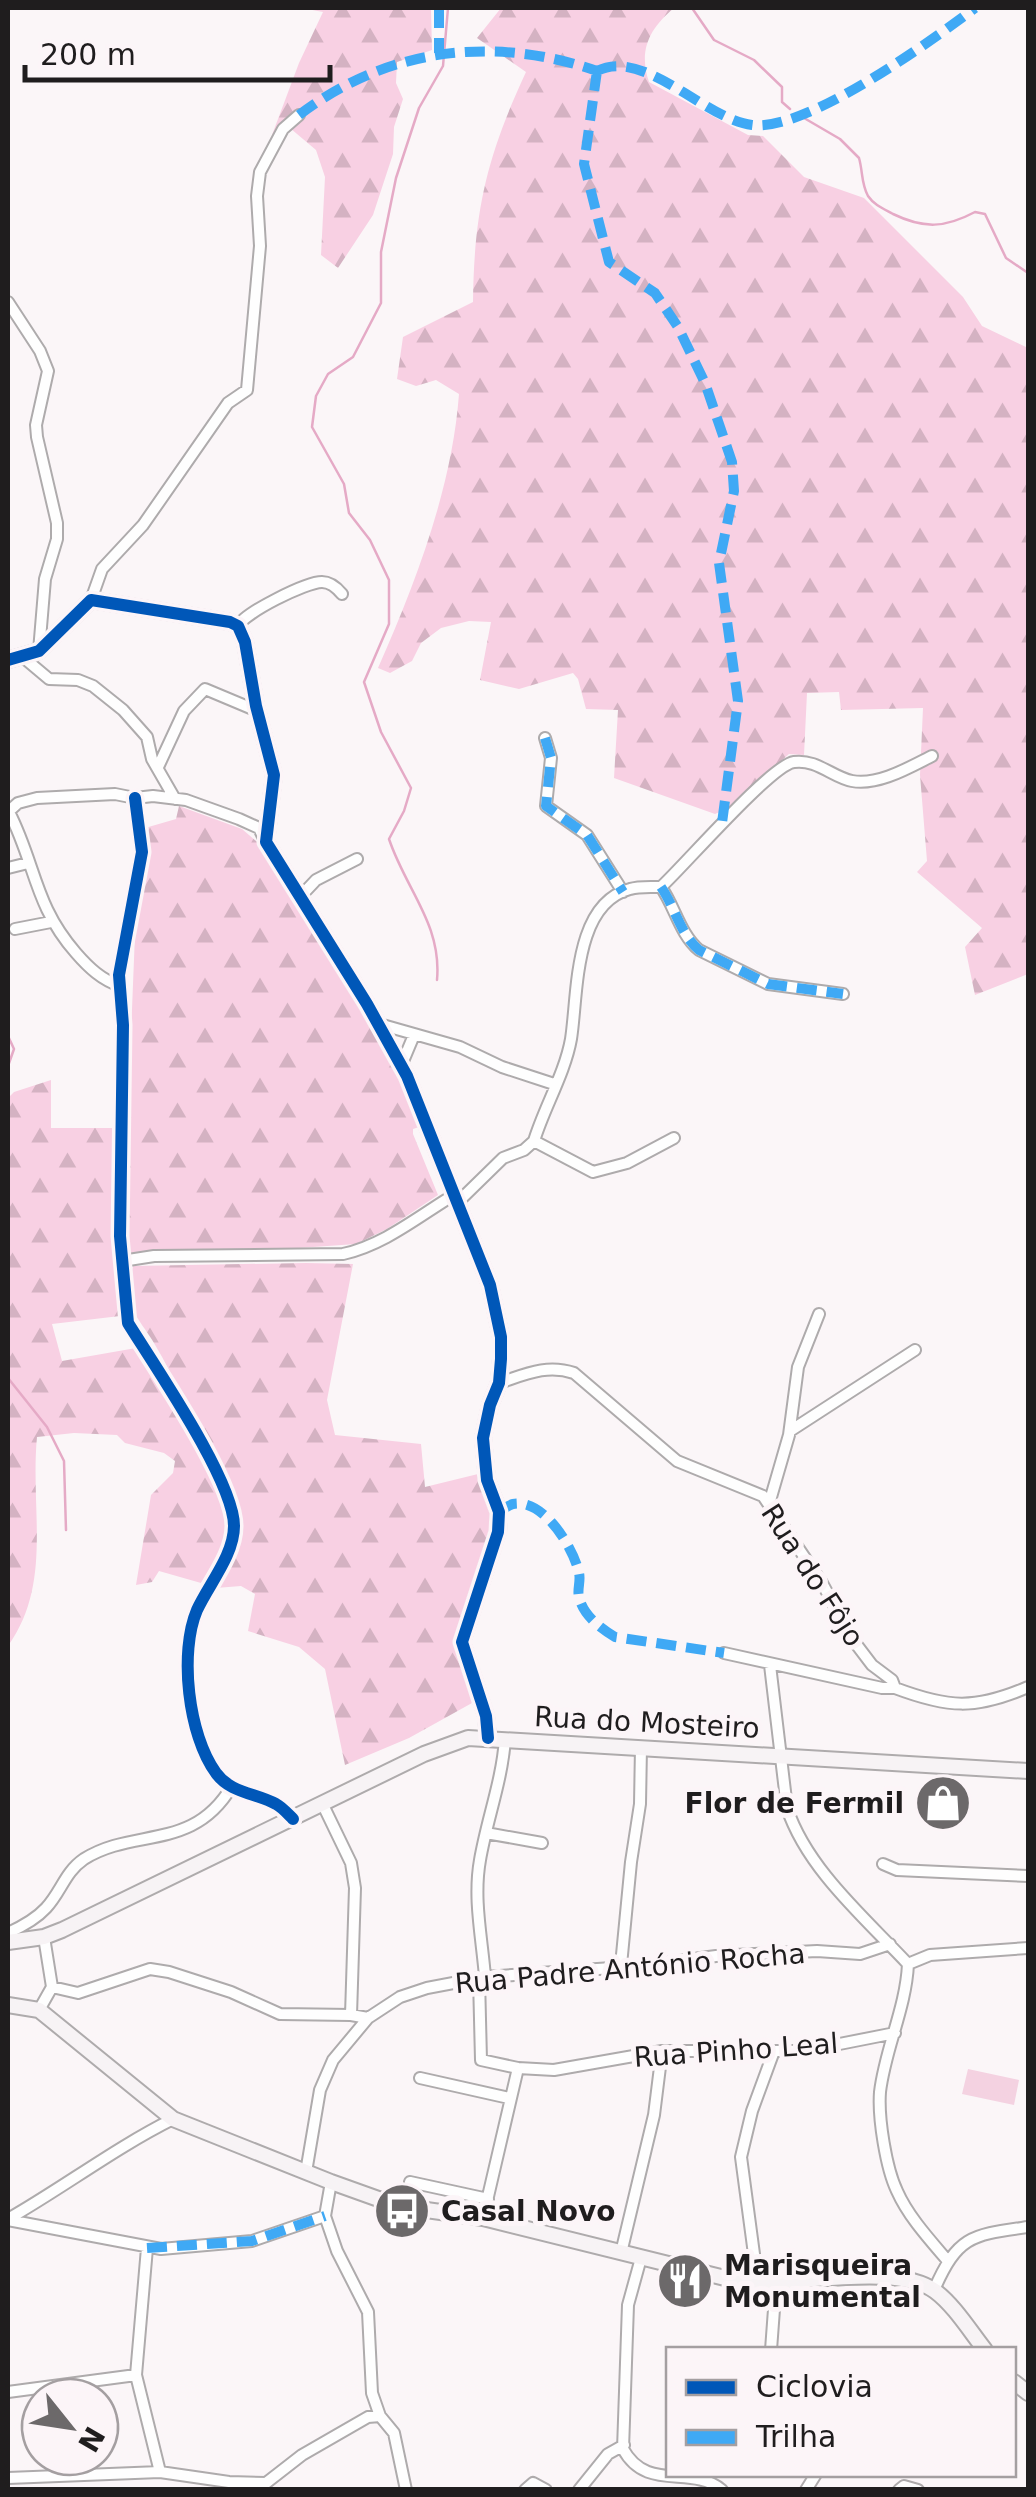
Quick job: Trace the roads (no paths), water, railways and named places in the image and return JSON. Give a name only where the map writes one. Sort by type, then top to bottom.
[{"type":"main road","points":[[8,660],[39,651],[91,600],[110,600],[238,626],[245,642],[274,775],[266,842],[401,1066],[490,1286],[500,1337],[500,1384],[490,1405],[484,1438],[488,1480],[499,1512],[498,1532],[462,1642],[486,1716],[488,1738]]},
{"type":"main road","name":"Rua do Mosteiro","points":[[8,1942],[44,1937],[448,1743],[468,1738],[1028,1771]]},
{"type":"main road","points":[[8,2005],[39,2010],[174,2119],[398,2206],[483,2218],[758,2284],[817,2278],[906,2280],[934,2290],[983,2347]]},
{"type":"street","points":[[91,600],[102,569],[143,526],[228,403],[247,390],[260,246],[260,172],[283,129],[299,115]]},
{"type":"street","points":[[8,302],[48,370],[36,426],[58,523],[46,579],[39,651]]},
{"type":"street","points":[[238,626],[240,619],[273,600],[308,586],[322,582],[334,585],[342,594]]},
{"type":"street","points":[[24,658],[49,680],[78,680],[107,696],[139,726],[174,799]]},
{"type":"street","points":[[158,767],[184,711],[206,689],[255,710],[261,721]]},
{"type":"street","points":[[544,738],[551,758],[546,806],[587,834],[624,892]]},
{"type":"street","points":[[122,1260],[154,1256],[344,1254],[364,1250],[387,1238],[449,1198],[458,1202],[503,1158],[524,1150],[534,1141],[566,1060],[587,934],[614,896],[660,887],[780,768],[793,762],[816,765],[852,781],[901,772],[932,756]]},
{"type":"street","points":[[120,986],[102,979],[51,922],[8,812],[37,798],[153,796],[174,799],[259,828],[266,842]]},
{"type":"street","points":[[136,798],[142,852],[129,910],[120,986],[122,1260],[128,1323],[228,1494],[234,1527],[227,1552],[196,1614],[186,1657],[190,1700],[201,1740],[216,1774],[248,1796],[278,1804],[293,1820]]},
{"type":"street","points":[[298,898],[316,880],[357,859]]},
{"type":"street","points":[[8,868],[28,862]]},
{"type":"street","points":[[660,887],[677,912],[689,942],[698,950],[757,981],[844,994]]},
{"type":"street","points":[[15,930],[51,922]]},
{"type":"street","points":[[378,1024],[460,1047],[502,1067],[554,1084]]},
{"type":"street","points":[[401,1066],[414,1035]]},
{"type":"street","points":[[534,1141],[593,1172],[627,1164],[674,1138]]},
{"type":"street","points":[[769,1504],[790,1431],[798,1366],[819,1314]]},
{"type":"street","points":[[790,1431],[915,1350]]},
{"type":"street","name":"Rua do Fôjo","points":[[500,1384],[542,1369],[557,1367],[574,1373],[678,1461],[763,1496],[822,1583],[852,1640],[892,1680],[895,1688],[944,1705],[1004,1698],[1028,1688]]},
{"type":"street","points":[[724,1653],[770,1666],[895,1688]]},
{"type":"street","points":[[770,1666],[792,1824],[810,1855],[908,1964],[907,1987],[880,2093],[887,2154],[896,2190],[947,2260]]},
{"type":"street","points":[[483,2218],[518,2068],[482,2060],[477,1892],[486,1834],[503,1769],[505,1738]]},
{"type":"street","points":[[622,1965],[640,1804],[642,1748]]},
{"type":"street","points":[[8,1932],[46,1908],[65,1877],[87,1858],[192,1825],[214,1810],[232,1786]]},
{"type":"street","points":[[323,1805],[350,1862],[354,1888],[351,2015]]},
{"type":"street","points":[[486,1834],[542,1844]]},
{"type":"street","points":[[883,1864],[897,1870],[1028,1876]]},
{"type":"street","points":[[39,2010],[52,1987],[44,1937]]},
{"type":"street","name":"Rua Padre António Rocha","points":[[306,2172],[320,2090],[334,2060],[368,2018],[400,1997],[482,1977],[716,1956],[817,1951],[860,1954],[890,1944]]},
{"type":"street","points":[[908,1964],[930,1955],[1028,1948]]},
{"type":"street","points":[[52,1987],[78,1993],[150,1969],[230,1992],[280,2014],[368,2018]]},
{"type":"street","name":"Rua Pinho Leal","points":[[518,2068],[554,2070],[662,2051],[804,2051],[894,2033]]},
{"type":"street","points":[[621,2253],[654,2114],[662,2051]]},
{"type":"street","points":[[758,2284],[742,2156],[752,2111],[774,2051]]},
{"type":"street","points":[[420,2078],[509,2098]]},
{"type":"street","points":[[8,2220],[58,2191],[124,2144],[174,2119]]},
{"type":"street","points":[[331,2182],[325,2216],[337,2251],[368,2312],[372,2393],[380,2416],[394,2433],[406,2490]]},
{"type":"street","points":[[410,2182],[488,2199]]},
{"type":"street","points":[[8,2220],[147,2248],[252,2242],[325,2216]]},
{"type":"street","points":[[934,2290],[947,2260],[960,2247],[984,2234],[1028,2227]]},
{"type":"street","points":[[147,2248],[136,2375],[160,2472]]},
{"type":"street","points":[[641,2258],[628,2305],[624,2445],[637,2468],[666,2475]]},
{"type":"street","points":[[771,2347],[776,2282]]},
{"type":"street","points":[[8,2392],[136,2375]]},
{"type":"street","points":[[120,2473],[160,2472],[266,2483],[302,2455],[368,2418],[380,2416]]},
{"type":"street","points":[[580,2490],[608,2454],[624,2445]]},
{"type":"street","points":[[684,2477],[705,2479],[722,2490]]},
{"type":"street","points":[[525,2490],[533,2483],[546,2490]]},
{"type":"street","points":[[899,2490],[904,2486],[918,2490]]},
{"type":"waterway","points":[[437,980],[437,960],[428,924],[389,839],[411,788],[381,732],[364,682],[389,624],[389,580],[370,540],[349,513],[344,484],[312,427],[316,396],[328,374],[353,357],[381,303],[381,252],[396,178],[419,108],[443,66],[448,8]]},
{"type":"waterway","points":[[692,8],[714,40],[754,60],[782,87],[782,102],[790,109]]},
{"type":"waterway","points":[[804,118],[840,139],[859,158],[866,191],[876,204],[904,219],[925,224],[944,224],[975,212],[985,214],[1006,258],[1028,273]]},
{"type":"waterway","points":[[8,1036],[14,1049],[8,1066]]},
{"type":"waterway","points":[[8,1378],[47,1427],[64,1461],[66,1530]]},
{"type":"place","name":"Flor de Fermil","points":[[943,1803]]},
{"type":"place","name":"Casal Novo","points":[[402,2211]]},
{"type":"place","name":"Marisqueira Monumental","points":[[685,2281]]}]
